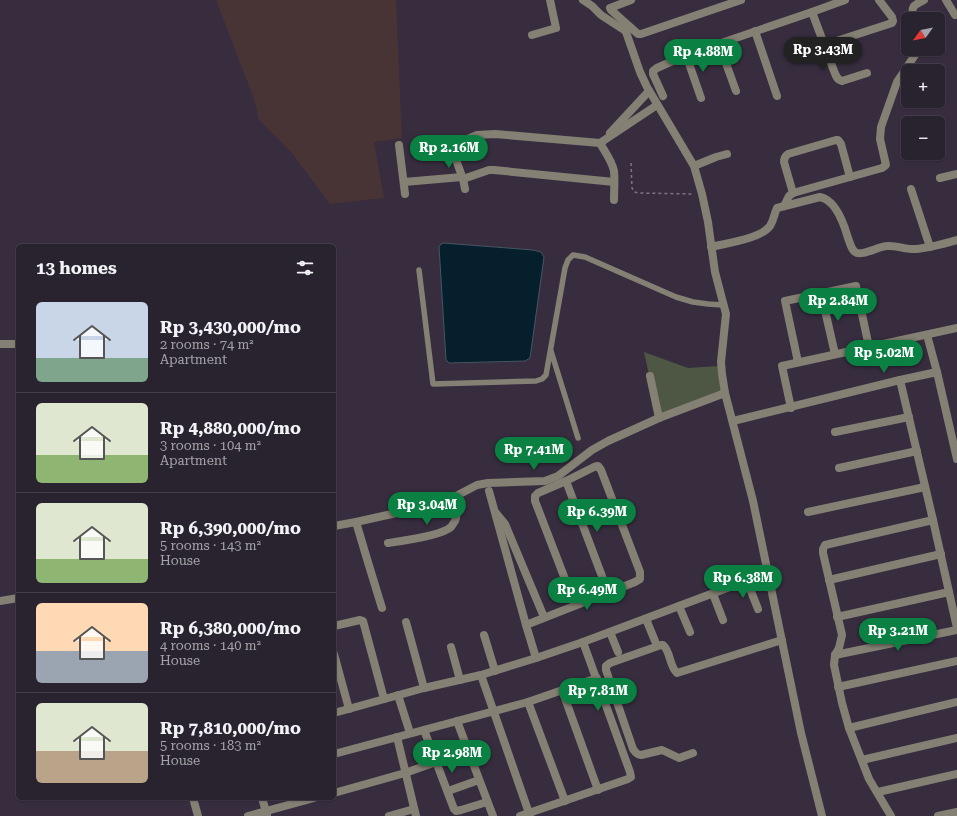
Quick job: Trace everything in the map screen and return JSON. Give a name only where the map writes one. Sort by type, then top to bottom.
[{"type":"street","points":[[532,35],[556,28],[550,0]]},
{"type":"street","points":[[583,0],[601,15],[626,32],[640,72],[649,91],[694,166],[702,194],[708,222],[715,272],[726,314],[721,362],[725,393],[753,501],[801,734],[822,816]]},
{"type":"street","points":[[631,0],[610,8],[638,34],[741,0]]},
{"type":"street","points":[[824,45],[892,22],[892,17],[879,0]]},
{"type":"street","points":[[912,12],[912,8],[924,0]]},
{"type":"street","points":[[946,0],[955,15]]},
{"type":"street","points":[[663,96],[653,74],[654,71],[686,55],[840,1]]},
{"type":"street","points":[[812,12],[836,77],[842,81],[867,73]]},
{"type":"street","points":[[755,31],[777,96]]},
{"type":"street","points":[[719,44],[736,91]]},
{"type":"street","points":[[686,55],[701,98]]},
{"type":"street","points":[[784,206],[789,196],[793,193],[883,168],[886,165],[880,139],[881,127],[897,82],[914,56]]},
{"type":"street","points":[[600,143],[649,91]]},
{"type":"street","points":[[465,189],[463,178],[451,146],[477,135],[495,134],[600,143],[657,105]]},
{"type":"street","points":[[793,193],[784,158],[786,156],[836,140],[841,144],[850,177]]},
{"type":"street","points":[[600,143],[614,170],[614,200]]},
{"type":"street","points":[[399,145],[405,194]]},
{"type":"street","points":[[694,166],[727,154]]},
{"type":"street","points":[[404,182],[463,178],[489,170],[494,170],[614,182]]},
{"type":"street","points":[[940,178],[957,175]]},
{"type":"street","points":[[912,189],[930,247]]},
{"type":"street","points":[[712,247],[757,235],[768,228],[774,220],[777,208],[820,197],[824,197],[832,203],[840,217],[851,247],[858,253],[887,246],[896,246],[904,249],[930,247],[957,240]]},
{"type":"street","points":[[798,362],[785,301],[822,293],[856,286],[869,347]]},
{"type":"street","points":[[822,293],[835,354]]},
{"type":"street","points":[[791,408],[782,366],[957,328]]},
{"type":"street","points":[[927,335],[956,446],[957,459]]},
{"type":"street","points":[[0,344],[16,344]]},
{"type":"street","points":[[733,421],[937,372]]},
{"type":"street","points":[[650,376],[659,418]]},
{"type":"street","points":[[835,655],[957,629],[900,380]]},
{"type":"street","points":[[336,526],[423,507],[456,496],[477,485],[545,480],[558,476],[592,450],[608,441],[659,418],[725,393]]},
{"type":"street","points":[[834,432],[909,417]]},
{"type":"street","points":[[839,468],[916,451]]},
{"type":"street","points":[[526,625],[640,579],[640,572],[601,470],[598,466],[538,492],[534,496],[575,605]]},
{"type":"street","points":[[566,481],[608,592]]},
{"type":"street","points":[[808,512],[925,487]]},
{"type":"street","points":[[489,491],[536,658]]},
{"type":"street","points":[[388,543],[427,536],[444,531],[452,526],[456,520],[456,496]]},
{"type":"street","points":[[494,511],[505,524],[544,617]]},
{"type":"street","points":[[891,816],[869,779],[849,728],[838,687],[834,665],[835,655],[839,648],[842,635],[823,549],[825,545],[933,520]]},
{"type":"street","points":[[356,522],[382,608]]},
{"type":"street","points":[[829,580],[941,554]]},
{"type":"street","points":[[336,712],[424,688],[481,675],[536,658],[767,574]]},
{"type":"street","points":[[747,581],[758,609]]},
{"type":"street","points":[[838,617],[949,592]]},
{"type":"street","points":[[713,594],[723,620]]},
{"type":"street","points":[[0,601],[16,598]]},
{"type":"street","points":[[679,606],[690,632]]},
{"type":"street","points":[[646,619],[655,641]]},
{"type":"street","points":[[336,626],[360,620],[363,621],[384,699]]},
{"type":"street","points":[[406,622],[424,688]]},
{"type":"street","points":[[610,632],[618,652]]},
{"type":"street","points":[[484,634],[495,671]]},
{"type":"street","points":[[693,753],[679,758],[662,750],[641,755],[636,753],[633,749],[606,670],[606,666],[610,663],[663,645],[666,648],[674,670],[677,673],[782,640]]},
{"type":"street","points":[[520,816],[530,815],[631,777],[583,642]]},
{"type":"street","points":[[451,647],[460,680]]},
{"type":"street","points":[[336,661],[349,709]]},
{"type":"street","points":[[838,687],[957,661]]},
{"type":"street","points":[[481,675],[530,815]]},
{"type":"street","points":[[336,753],[494,712],[597,678]]},
{"type":"street","points":[[562,690],[598,790]]},
{"type":"street","points":[[398,695],[410,733]]},
{"type":"street","points":[[528,702],[565,801]]},
{"type":"street","points":[[849,728],[957,702]]},
{"type":"street","points":[[457,721],[493,816]]},
{"type":"street","points":[[424,730],[454,809],[456,811],[487,802]]},
{"type":"street","points":[[389,816],[415,813],[397,737]]},
{"type":"street","points":[[862,760],[957,738]]},
{"type":"street","points":[[336,792],[406,773],[436,762]]},
{"type":"street","points":[[878,792],[957,774]]},
{"type":"street","points":[[448,791],[479,780]]},
{"type":"street","points":[[194,800],[198,816]]},
{"type":"street","points":[[263,800],[267,814]]},
{"type":"street","points":[[248,816],[267,814],[308,800]]},
{"type":"street","points":[[938,816],[957,812]]},
{"type":"lane","points":[[420,270],[433,384],[536,381],[542,379],[546,375],[565,268],[568,260],[573,255],[585,258],[676,297],[693,302],[723,305]]},
{"type":"lane","points":[[551,349],[578,438]]},
{"type":"path","points":[[631,164],[632,188],[636,193],[702,194]]},
{"type":"shaded area","points":[[216,0],[396,0],[402,138],[374,142],[384,198],[330,204],[292,153],[259,120],[254,99]]},
{"type":"green space","points":[[644,352],[688,368],[719,366],[725,395],[659,420]]},
{"type":"water","points":[[443,243],[533,250],[541,252],[544,257],[530,358],[525,361],[449,363],[446,360],[439,246]]}]
